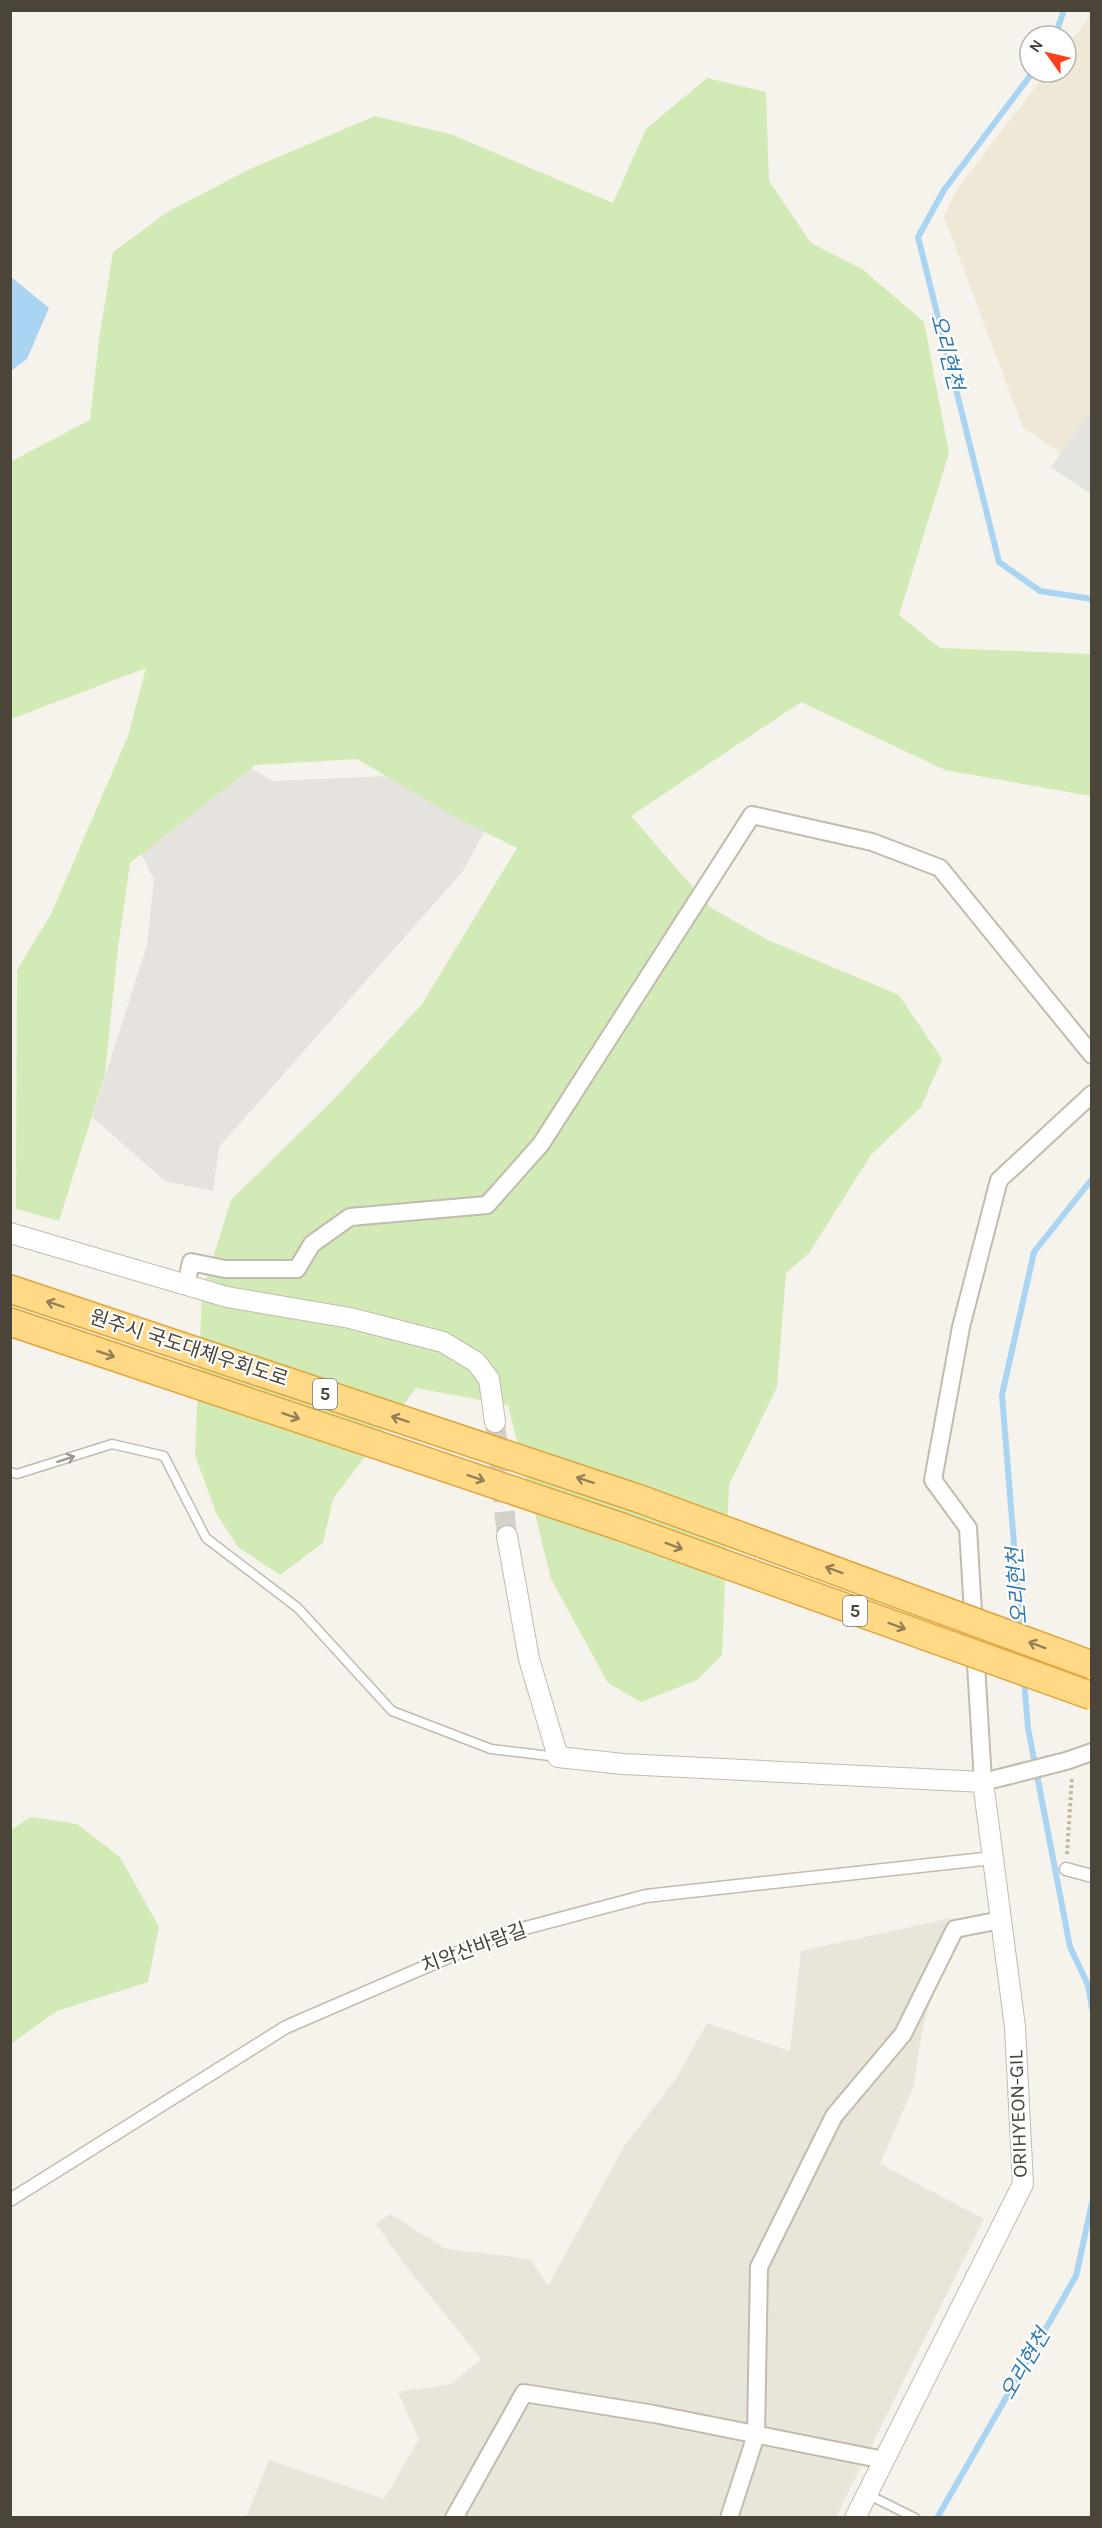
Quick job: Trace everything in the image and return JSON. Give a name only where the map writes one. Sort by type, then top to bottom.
[{"type":"highway","name":"원주시 국도대체우회도로","points":[[10,1289],[640,1499],[1092,1665]]},
{"type":"highway","name":"원주시 국도대체우회도로","points":[[10,1322],[619,1526],[1092,1696]]},
{"type":"street","points":[[186,1285],[191,1262],[225,1269],[297,1269],[312,1244],[350,1217],[487,1205],[541,1144],[752,815],[872,842],[940,868],[1092,1055]]},
{"type":"street","points":[[983,1782],[968,1528],[933,1480],[961,1328],[999,1180],[1092,1094]]},
{"type":"street","points":[[10,1233],[227,1297],[350,1318],[443,1342],[476,1362],[489,1379],[495,1422]]},
{"type":"street","points":[[507,1536],[529,1659],[558,1757],[623,1764],[983,1782],[1070,1760],[1092,1752]]},
{"type":"street","name":"ORIHYEON-GIL","points":[[855,2517],[876,2498],[884,2460],[1023,2184],[1015,2027],[983,1782]]},
{"type":"street","name":"치악산바람길","points":[[10,2200],[286,2027],[499,1935],[646,1896],[993,1858]]},
{"type":"street","points":[[1066,1869],[1092,1876]]},
{"type":"street","points":[[729,2517],[756,2434],[759,2267],[834,2116],[903,2034],[955,1929],[1001,1920]]},
{"type":"street","points":[[454,2517],[524,2393],[654,2414],[884,2460]]},
{"type":"lane","points":[[10,1472],[17,1474],[112,1444],[164,1456],[206,1538],[298,1608],[392,1711],[491,1749],[558,1757]]},
{"type":"lane","points":[[876,2498],[915,2517]]},
{"type":"path","points":[[1066,1869],[1070,1760]]},
{"type":"shaded area","points":[[1091,14],[1091,473],[1023,428],[944,216],[957,189],[1038,84],[1078,84],[1078,32]]},
{"type":"shaded area","points":[[1091,411],[1091,494],[1051,467]]},
{"type":"shaded area","points":[[233,756],[272,781],[439,774],[492,817],[463,871],[219,1147],[213,1191],[165,1181],[92,1117],[147,945],[154,880],[128,826]]},
{"type":"shaded area","points":[[951,1918],[921,2037],[914,2085],[880,2164],[984,2219],[836,2517],[246,2518],[269,2460],[384,2499],[419,2439],[398,2392],[451,2384],[481,2359],[402,2261],[376,2224],[390,2214],[446,2249],[530,2259],[548,2286],[625,2145],[677,2077],[707,2023],[790,2051],[801,1951]]},
{"type":"green space","points":[[707,78],[766,92],[769,181],[811,243],[862,269],[924,322],[949,453],[899,615],[940,648],[1091,654],[1091,796],[945,770],[801,702],[631,816],[711,908],[768,940],[899,995],[942,1059],[921,1107],[871,1155],[809,1253],[786,1273],[777,1387],[729,1485],[722,1655],[697,1680],[641,1702],[608,1683],[551,1579],[508,1405],[416,1388],[333,1499],[323,1543],[280,1575],[238,1547],[216,1513],[195,1455],[202,1293],[231,1200],[336,1097],[422,1004],[517,848],[457,818],[357,759],[255,765],[130,863],[118,947],[105,1074],[59,1221],[16,1209],[17,970],[51,914],[128,736],[146,668],[11,719],[10,462],[90,420],[99,340],[113,252],[169,211],[250,169],[375,116],[453,135],[613,203],[646,129]]},
{"type":"green space","points":[[31,1817],[77,1824],[120,1857],[159,1927],[148,1982],[57,2011],[11,2044],[11,1830]]},
{"type":"water","points":[[10,276],[49,308],[27,359],[11,371]]},
{"type":"waterway","name":"오리현천","points":[[1059,24],[1064,10]]},
{"type":"waterway","name":"오리현천","points":[[1024,84],[944,190],[918,237],[999,562],[1040,591],[1092,599]]},
{"type":"waterway","name":"오리현천","points":[[1021,1631],[1002,1395],[1034,1252],[1092,1179]]},
{"type":"waterway","name":"오리현천","points":[[1024,1680],[1028,1728],[1070,1947],[1088,1985],[1092,2008]]},
{"type":"waterway","name":"오리현천","points":[[937,2518],[1076,2276],[1092,2203]]},
{"type":"tunnel","points":[[495,1422],[507,1536]]}]
